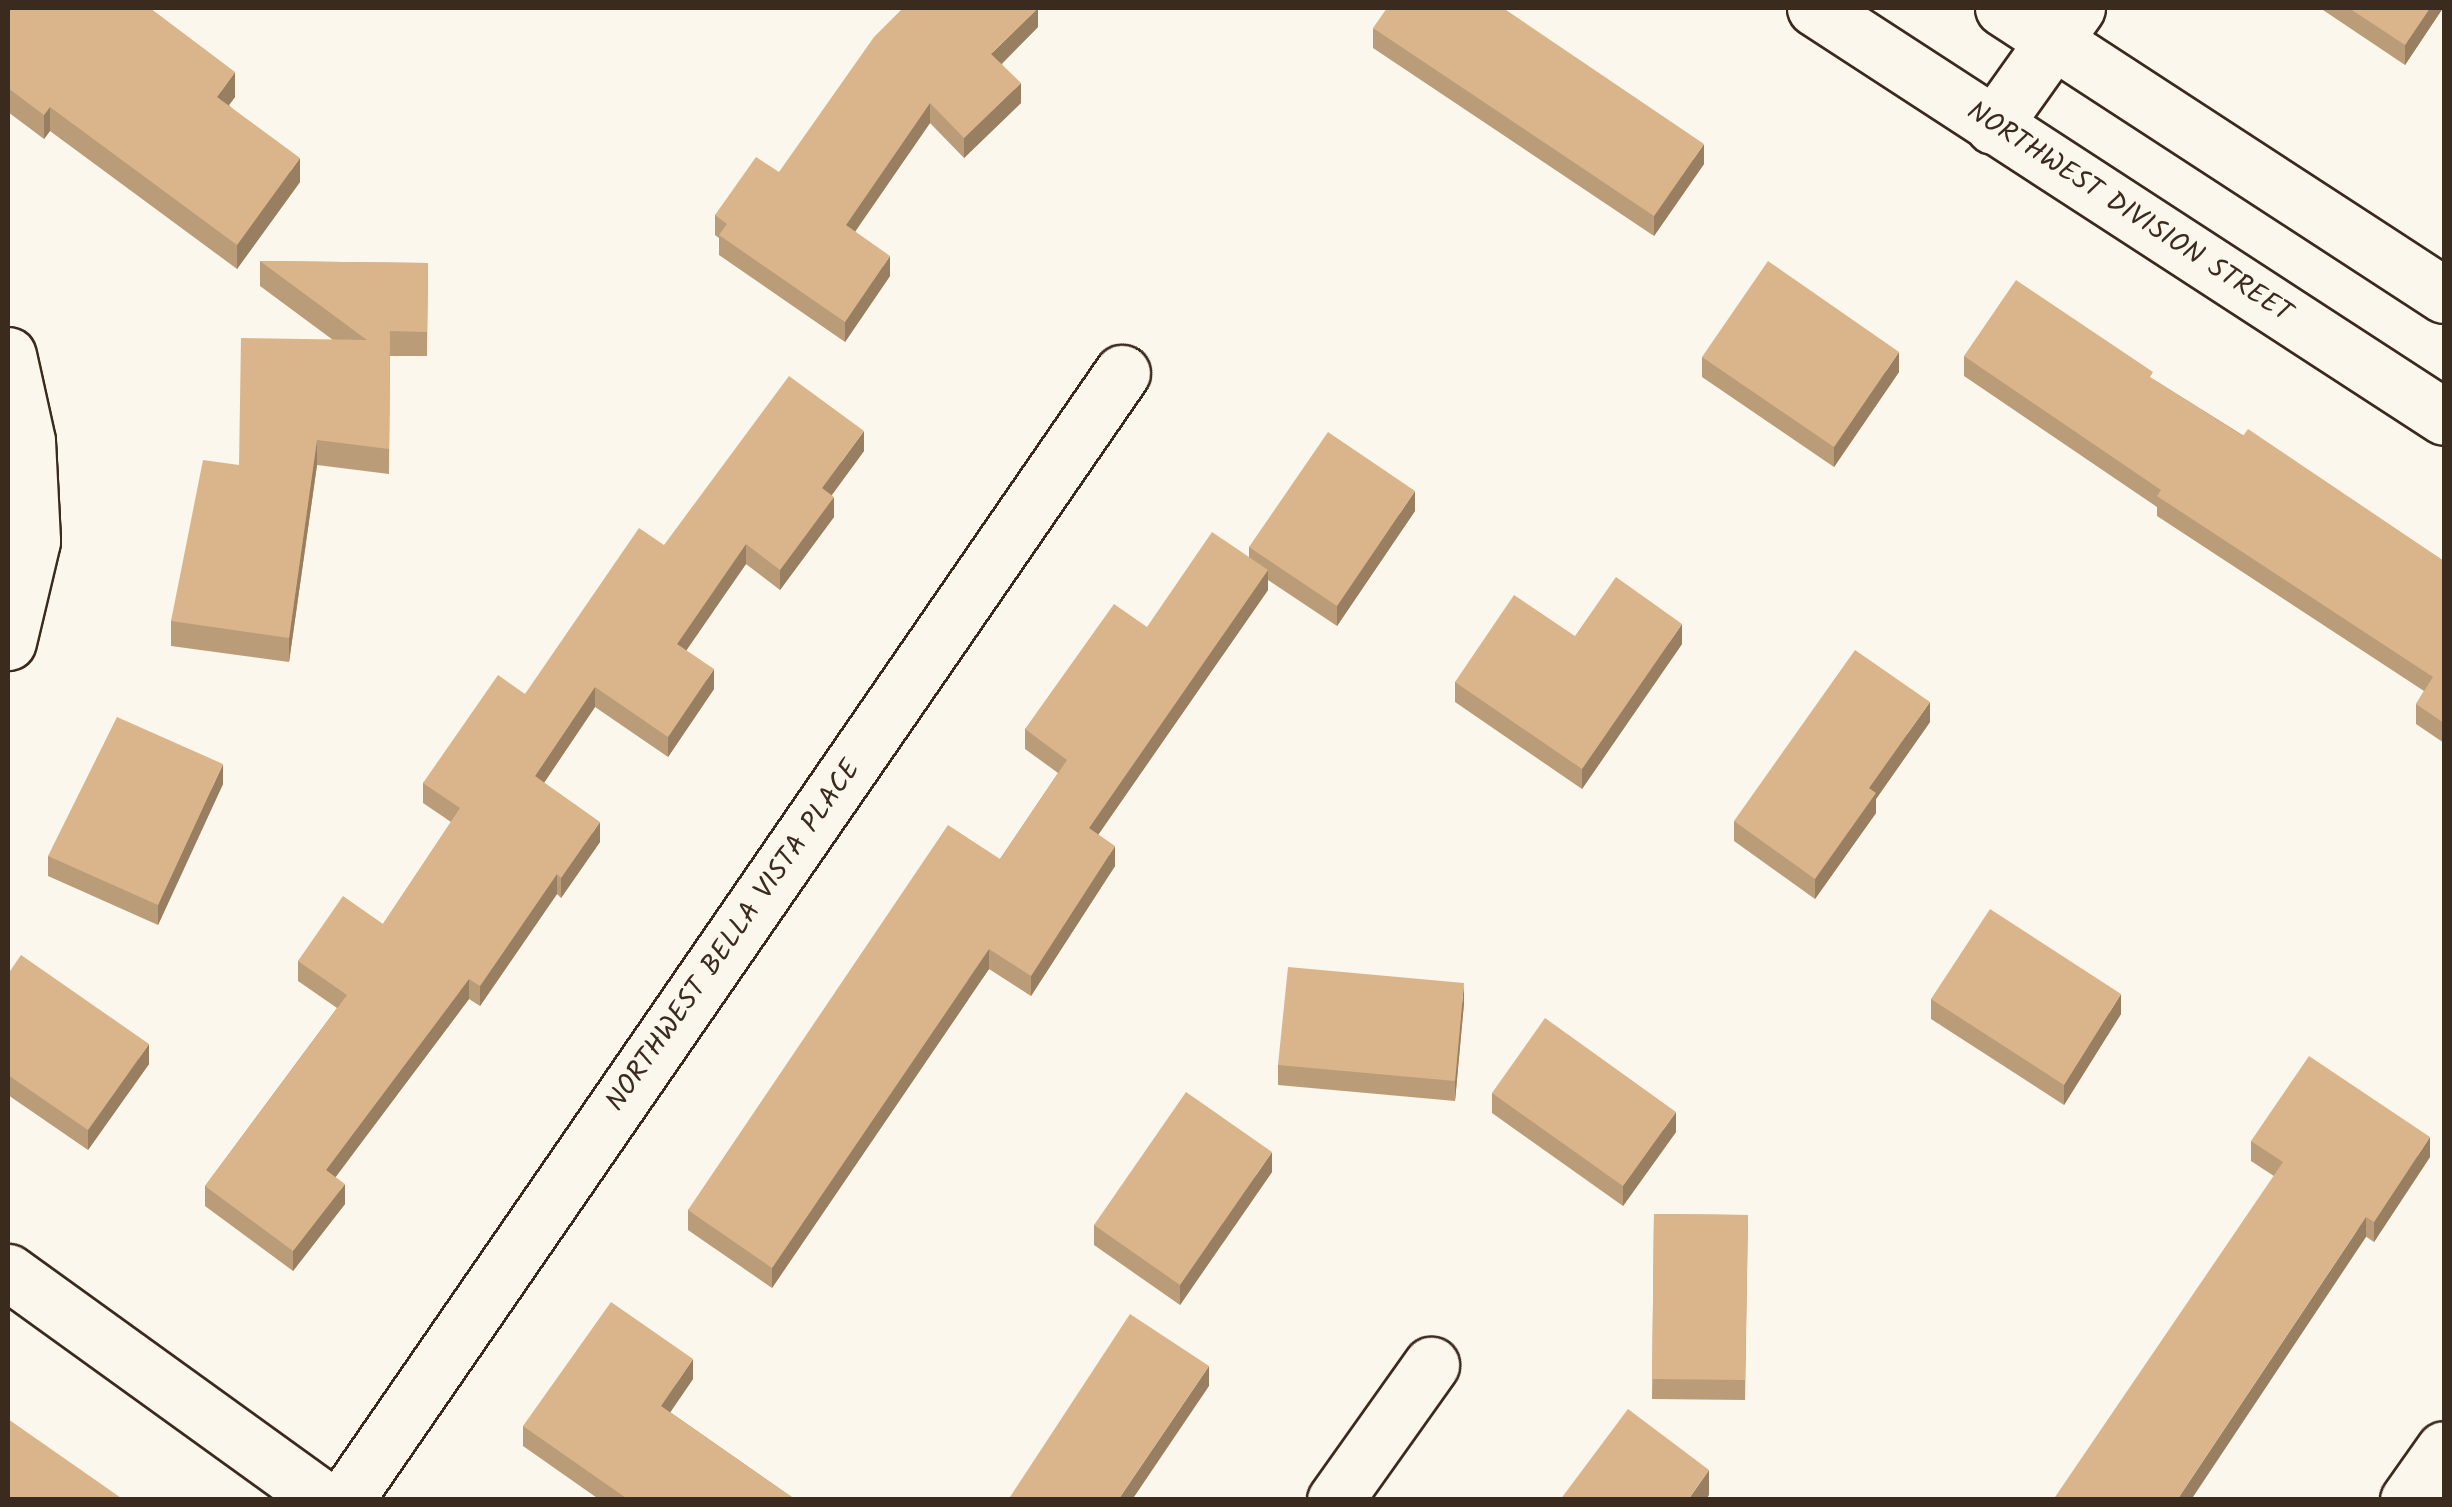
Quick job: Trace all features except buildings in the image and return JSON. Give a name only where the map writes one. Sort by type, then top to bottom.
[{"type":"street","name":"NORTHWEST DIVISION STREET","points":[[1814,8],[2444,417]]},
{"type":"street","points":[[2003,8],[2067,25],[2444,296]]},
{"type":"street","points":[[1993,126],[2067,25]]},
{"type":"street","points":[[8,354],[28,441],[32,540],[8,642]]},
{"type":"street","name":"NORTHWEST BELLA VISTA PLACE","points":[[345,1500],[1122,373]]},
{"type":"street","points":[[8,1272],[324,1500]]},
{"type":"street","points":[[1335,1500],[1431,1365]]},
{"type":"street","points":[[2408,1500],[2444,1449]]}]
